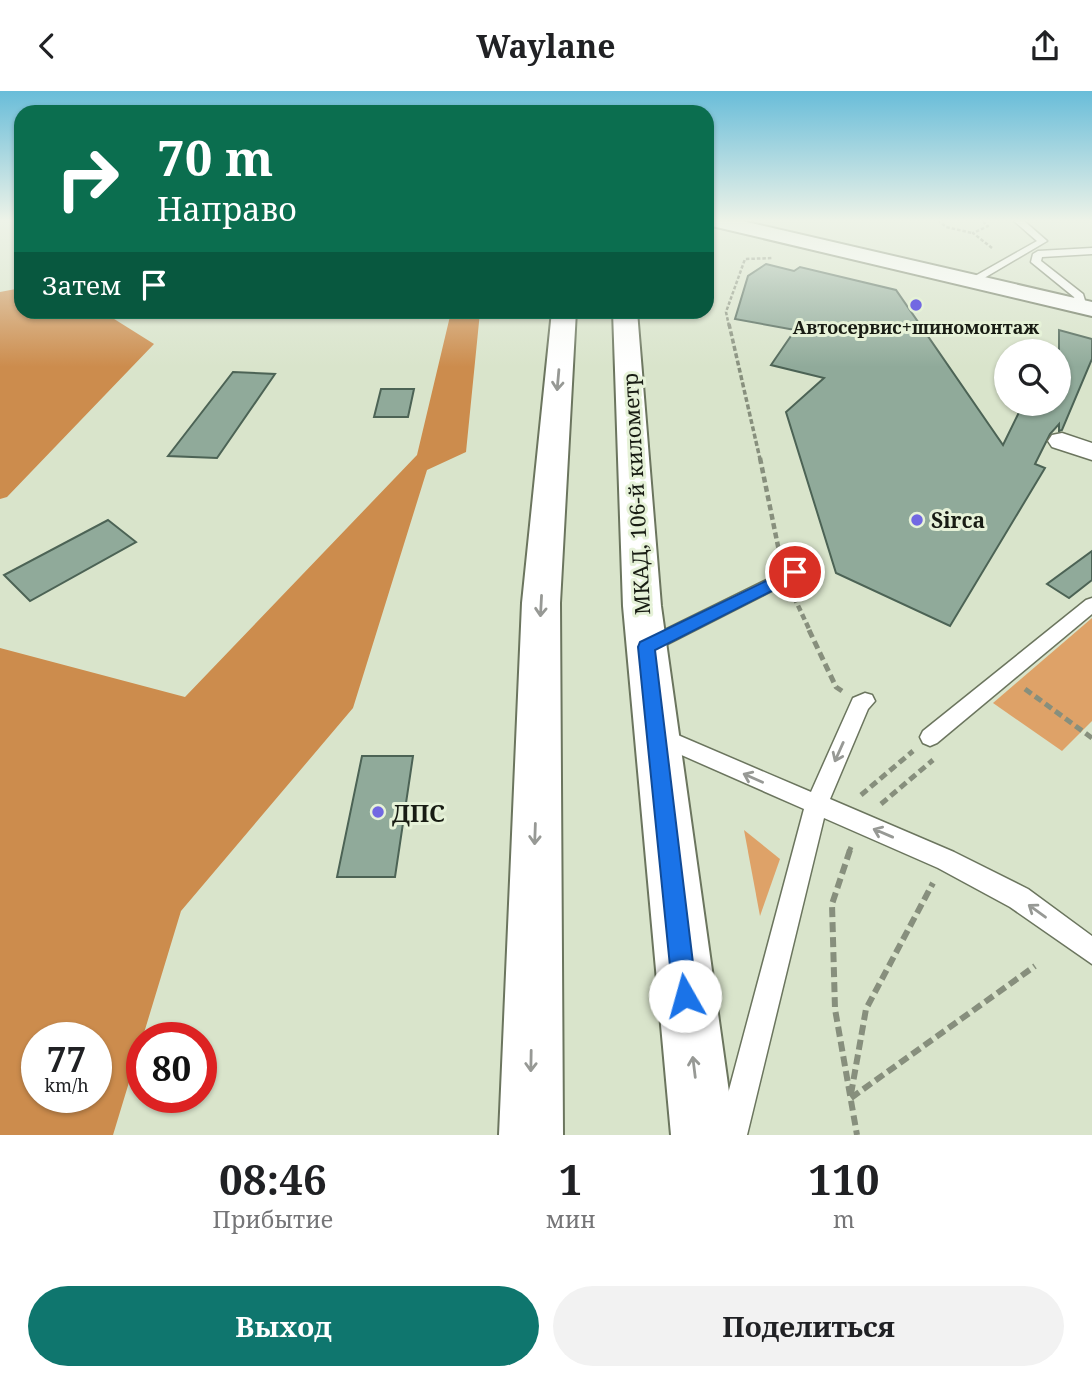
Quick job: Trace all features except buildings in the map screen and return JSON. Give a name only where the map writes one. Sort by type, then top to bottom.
[{"type":"main road","points":[[916,269],[1087,308]]},
{"type":"main road","points":[[531,1135],[541,603],[563,319]]},
{"type":"main road","name":"МКАД, 106-й километр","points":[[626,319],[646,647],[702,1135]]},
{"type":"street","points":[[1062,440],[1092,452]]},
{"type":"lane","points":[[971,282],[994,269]]},
{"type":"lane","points":[[1044,269],[1079,296],[1087,308]]},
{"type":"lane","points":[[646,647],[790,575]]},
{"type":"lane","points":[[930,737],[1092,604]]},
{"type":"lane","points":[[732,1135],[827,810],[863,702]]},
{"type":"lane","points":[[655,734],[946,860],[1019,898],[1092,951]]},
{"type":"path","points":[[741,269],[726,312],[790,575],[836,687],[863,702]]},
{"type":"path","points":[[1022,686],[1092,738]]},
{"type":"path","points":[[827,810],[930,737]]},
{"type":"path","points":[[946,860],[866,1009],[851,1098],[1035,966]]},
{"type":"shaded area","points":[[14,289],[14,319],[114,319],[154,344],[7,497],[0,499],[0,292]]},
{"type":"shaded area","points":[[449,319],[479,319],[466,452],[427,470],[353,708],[181,911],[147,1022],[126,1022],[126,1092],[113,1135],[0,1135],[0,648],[185,697],[417,455]]},
{"type":"shaded area","points":[[1092,618],[1092,721],[1062,751],[993,703]]},
{"type":"shaded area","points":[[744,830],[780,859],[760,916]]},
{"type":"place","name":"Автосервис+шиномонтаж","points":[[916,305]]},
{"type":"place","name":"Sirca","points":[[917,520]]},
{"type":"place","name":"ДПС","points":[[378,812]]},
{"type":"route","points":[[685,996],[646,647],[795,572]]}]
